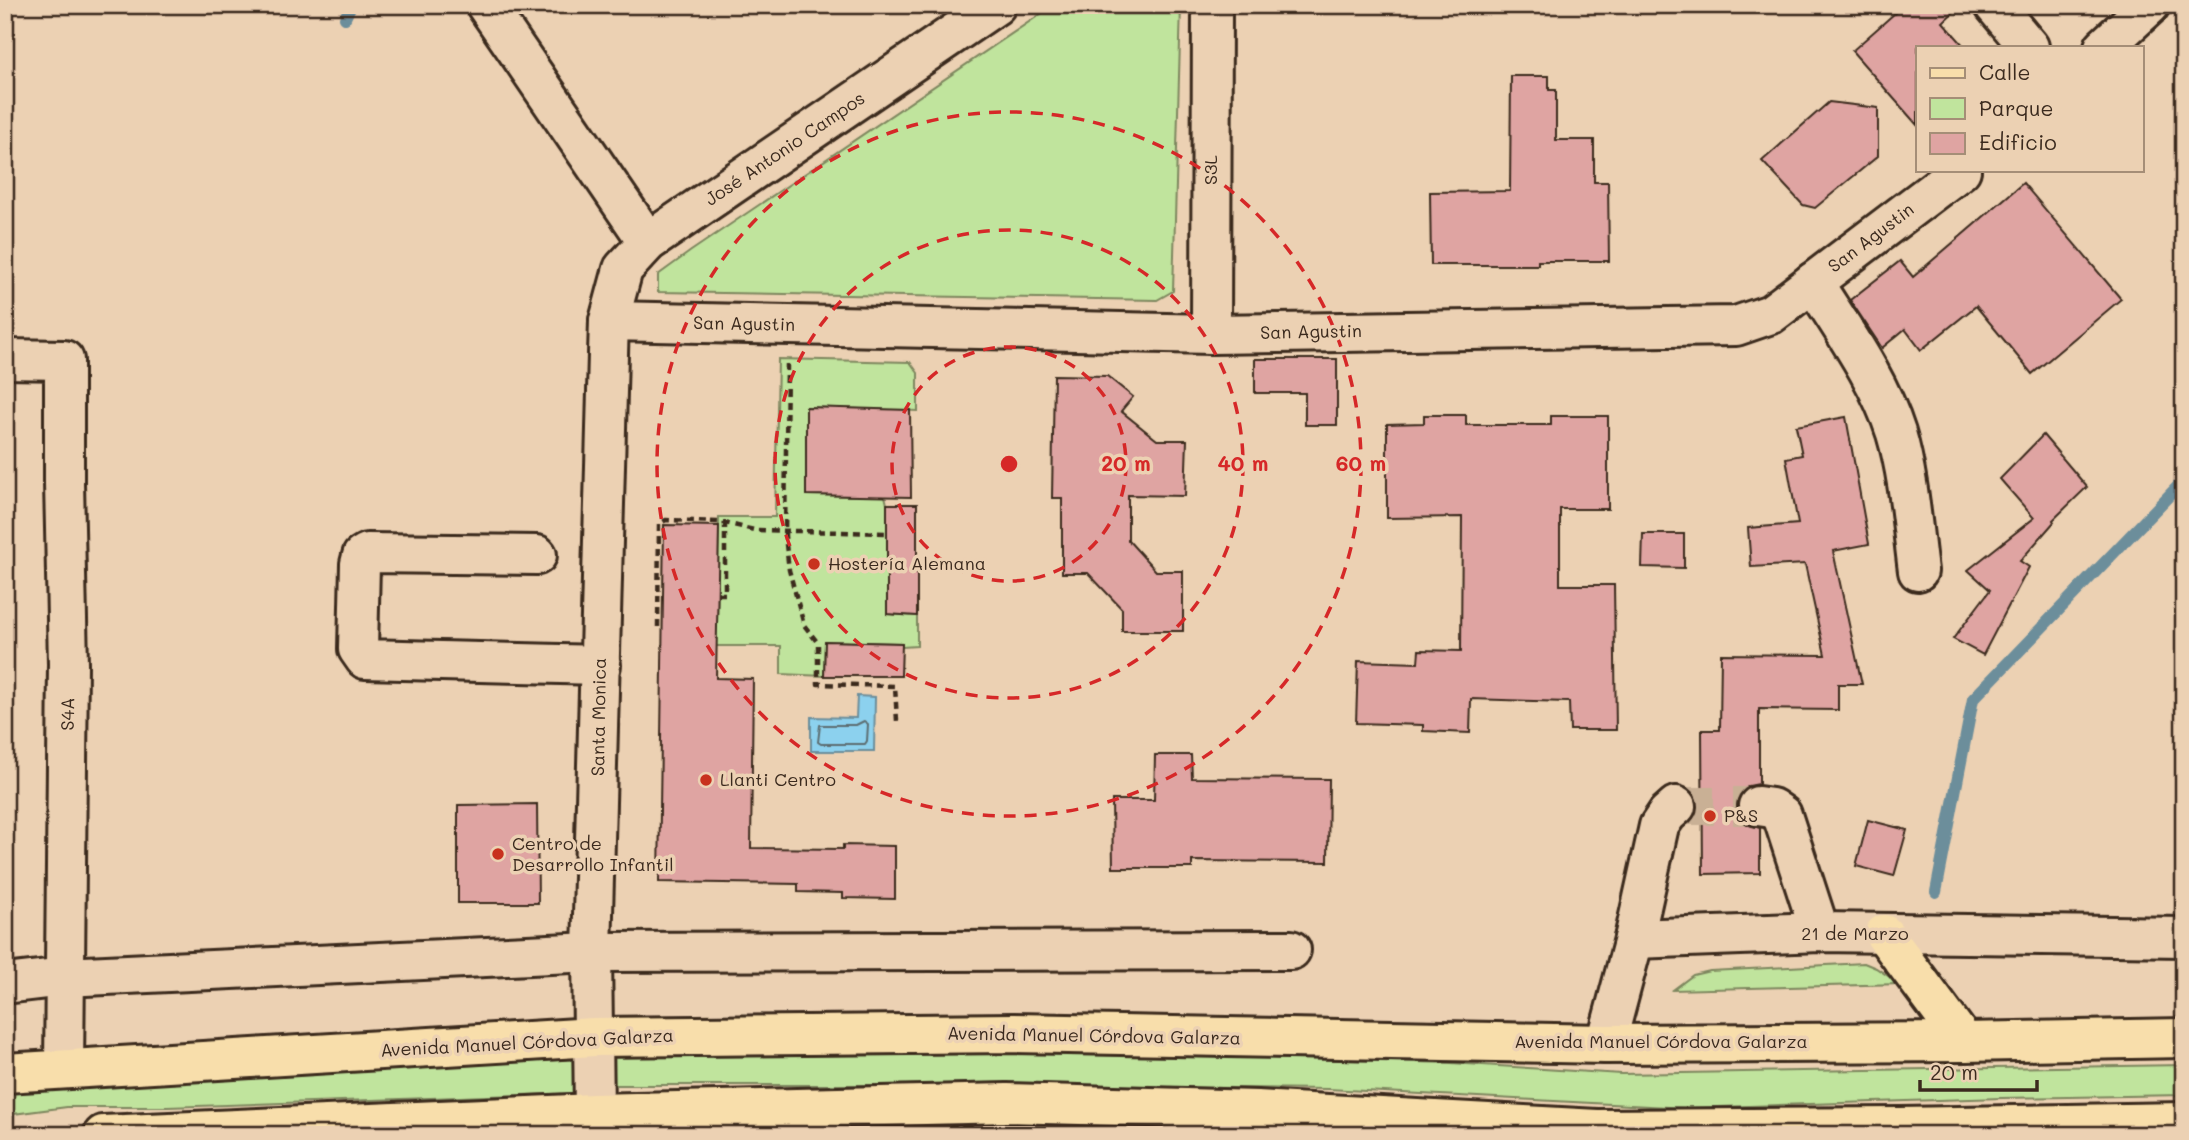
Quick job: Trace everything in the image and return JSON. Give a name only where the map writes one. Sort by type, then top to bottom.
[{"type":"main road","points":[[1884,934],[1964,1042]]},
{"type":"main road","name":"Avenida Manuel Córdova Galarza","points":[[5,1073],[594,1037],[1014,1033],[1606,1044],[2184,1038]]},
{"type":"main road","points":[[103,1135],[594,1113],[1007,1103],[1256,1110],[1597,1129],[1901,1131],[2184,1122]]},
{"type":"street","points":[[486,5],[648,242]]},
{"type":"street","name":"José Antonio Campos","points":[[609,321],[623,269],[648,242],[996,5]]},
{"type":"street","name":"S3L","points":[[1211,334],[1212,5]]},
{"type":"street","points":[[1994,5],[2028,46]]},
{"type":"street","points":[[2105,46],[2150,5]]},
{"type":"street","name":"San Agustin","points":[[609,321],[1211,334],[1736,326],[1771,314],[1958,172]]},
{"type":"street","points":[[1813,282],[1861,360],[1885,405],[1896,434],[1906,480],[1918,571]]},
{"type":"street","name":"Santa Monica","points":[[594,1113],[592,952],[609,321]]},
{"type":"street","name":"S4A","points":[[5,359],[64,360],[68,664],[64,1069]]},
{"type":"street","points":[[537,555],[367,553],[362,556],[360,564],[358,649],[361,656],[365,659],[601,665]]},
{"type":"street","points":[[1606,1044],[1634,939],[1659,826],[1676,806]]},
{"type":"street","points":[[1758,806],[1772,808],[1782,815],[1820,932]]},
{"type":"street","name":"21 de Marzo","points":[[1634,939],[1820,932],[2184,937]]},
{"type":"street","points":[[5,984],[64,976],[592,952],[1291,950]]},
{"type":"path","points":[[787,353],[785,530],[789,570],[804,625],[818,642],[818,684],[895,686],[897,721]]},
{"type":"path","points":[[658,628],[659,524],[666,520],[725,523],[754,530],[887,533]]},
{"type":"path","points":[[718,594],[724,594],[725,523]]},
{"type":"green space","points":[[1054,5],[1181,5],[1173,291],[1157,300],[658,292],[658,275],[691,251]]},
{"type":"green space","points":[[778,359],[910,362],[918,373],[918,411],[806,407],[806,495],[885,496],[887,614],[917,616],[917,646],[902,647],[902,643],[825,641],[824,676],[781,674],[781,646],[710,646],[717,622],[719,517],[775,517]]},
{"type":"green space","points":[[1864,963],[1900,984],[1673,990],[1693,975],[1710,971]]},
{"type":"green space","points":[[1091,1053],[1451,1063],[1621,1074],[2184,1065],[2184,1095],[1687,1108],[1328,1089],[611,1085],[611,1056]]},
{"type":"green space","points":[[579,1059],[578,1093],[167,1107],[67,1107],[5,1115],[5,1087]]},
{"type":"water","points":[[857,696],[875,697],[874,751],[811,751],[811,717],[856,718]]},
{"type":"building","points":[[1904,5],[1961,5],[1943,22],[1964,46],[1916,46],[1916,124],[1852,51]]},
{"type":"building","points":[[1511,76],[1549,76],[1549,90],[1556,90],[1556,140],[1594,140],[1594,182],[1608,182],[1609,261],[1538,261],[1538,265],[1431,265],[1430,192],[1510,191]]},
{"type":"building","points":[[1829,102],[1878,108],[1878,156],[1815,208],[1803,205],[1762,161]]},
{"type":"building","points":[[2023,183],[2121,299],[2032,374],[1976,306],[1921,350],[1905,329],[1882,348],[1850,300],[1900,261],[1913,277]]},
{"type":"building","points":[[1255,359],[1337,359],[1337,425],[1305,425],[1305,393],[1255,393]]},
{"type":"building","points":[[1054,375],[1107,376],[1133,397],[1121,411],[1157,440],[1187,440],[1185,496],[1128,495],[1128,540],[1156,571],[1183,571],[1183,631],[1122,631],[1122,609],[1088,573],[1062,573],[1062,498],[1052,498]]},
{"type":"building","points":[[806,407],[910,410],[911,497],[806,495]]},
{"type":"building","points":[[1424,415],[1466,415],[1466,425],[1551,425],[1551,416],[1608,416],[1608,509],[1560,509],[1560,585],[1614,585],[1616,730],[1570,730],[1569,702],[1471,699],[1470,733],[1423,731],[1423,725],[1356,723],[1358,661],[1418,663],[1419,650],[1461,651],[1462,517],[1387,518],[1387,424],[1424,423]]},
{"type":"building","points":[[1846,417],[1869,544],[1833,551],[1862,684],[1838,684],[1838,710],[1759,709],[1759,784],[1749,786],[1741,792],[1736,804],[1744,823],[1760,828],[1760,873],[1703,874],[1702,730],[1720,730],[1721,654],[1825,655],[1805,564],[1751,567],[1748,528],[1798,524],[1786,458],[1802,455],[1796,426]]},
{"type":"building","points":[[2043,435],[2087,487],[2053,520],[2020,561],[2029,567],[1983,655],[1953,639],[1990,590],[1968,570],[2034,518],[2000,479]]},
{"type":"building","points":[[887,504],[917,504],[917,616],[887,614]]},
{"type":"building","points":[[664,525],[719,526],[716,678],[753,679],[751,848],[843,849],[843,845],[895,846],[895,899],[843,898],[843,893],[798,892],[798,884],[659,882]]},
{"type":"building","points":[[1643,534],[1684,534],[1684,568],[1642,567]]},
{"type":"building","points":[[825,641],[902,643],[901,676],[824,676]]},
{"type":"building","points":[[1155,755],[1191,755],[1192,778],[1329,779],[1328,862],[1192,861],[1192,868],[1113,868],[1112,800],[1154,800]]},
{"type":"building","name":"Centro de Desarrollo Infantil","points":[[537,804],[538,903],[458,903],[458,805]]},
{"type":"building","points":[[1868,820],[1907,830],[1894,876],[1856,866]]},
{"type":"waterway","points":[[345,18],[351,5]]},
{"type":"waterway","points":[[1936,892],[1973,699],[2184,480]]},
{"type":"tunnel","points":[[1676,806],[1758,806]]},
{"type":"place","name":"Hostería Alemana","points":[[814,564]]},
{"type":"place","name":"Llanti Centro","points":[[706,780]]},
{"type":"place","name":"P&S","points":[[1710,816]]},
{"type":"place","name":"Centro de Desarrollo Infantil","points":[[498,854]]}]
